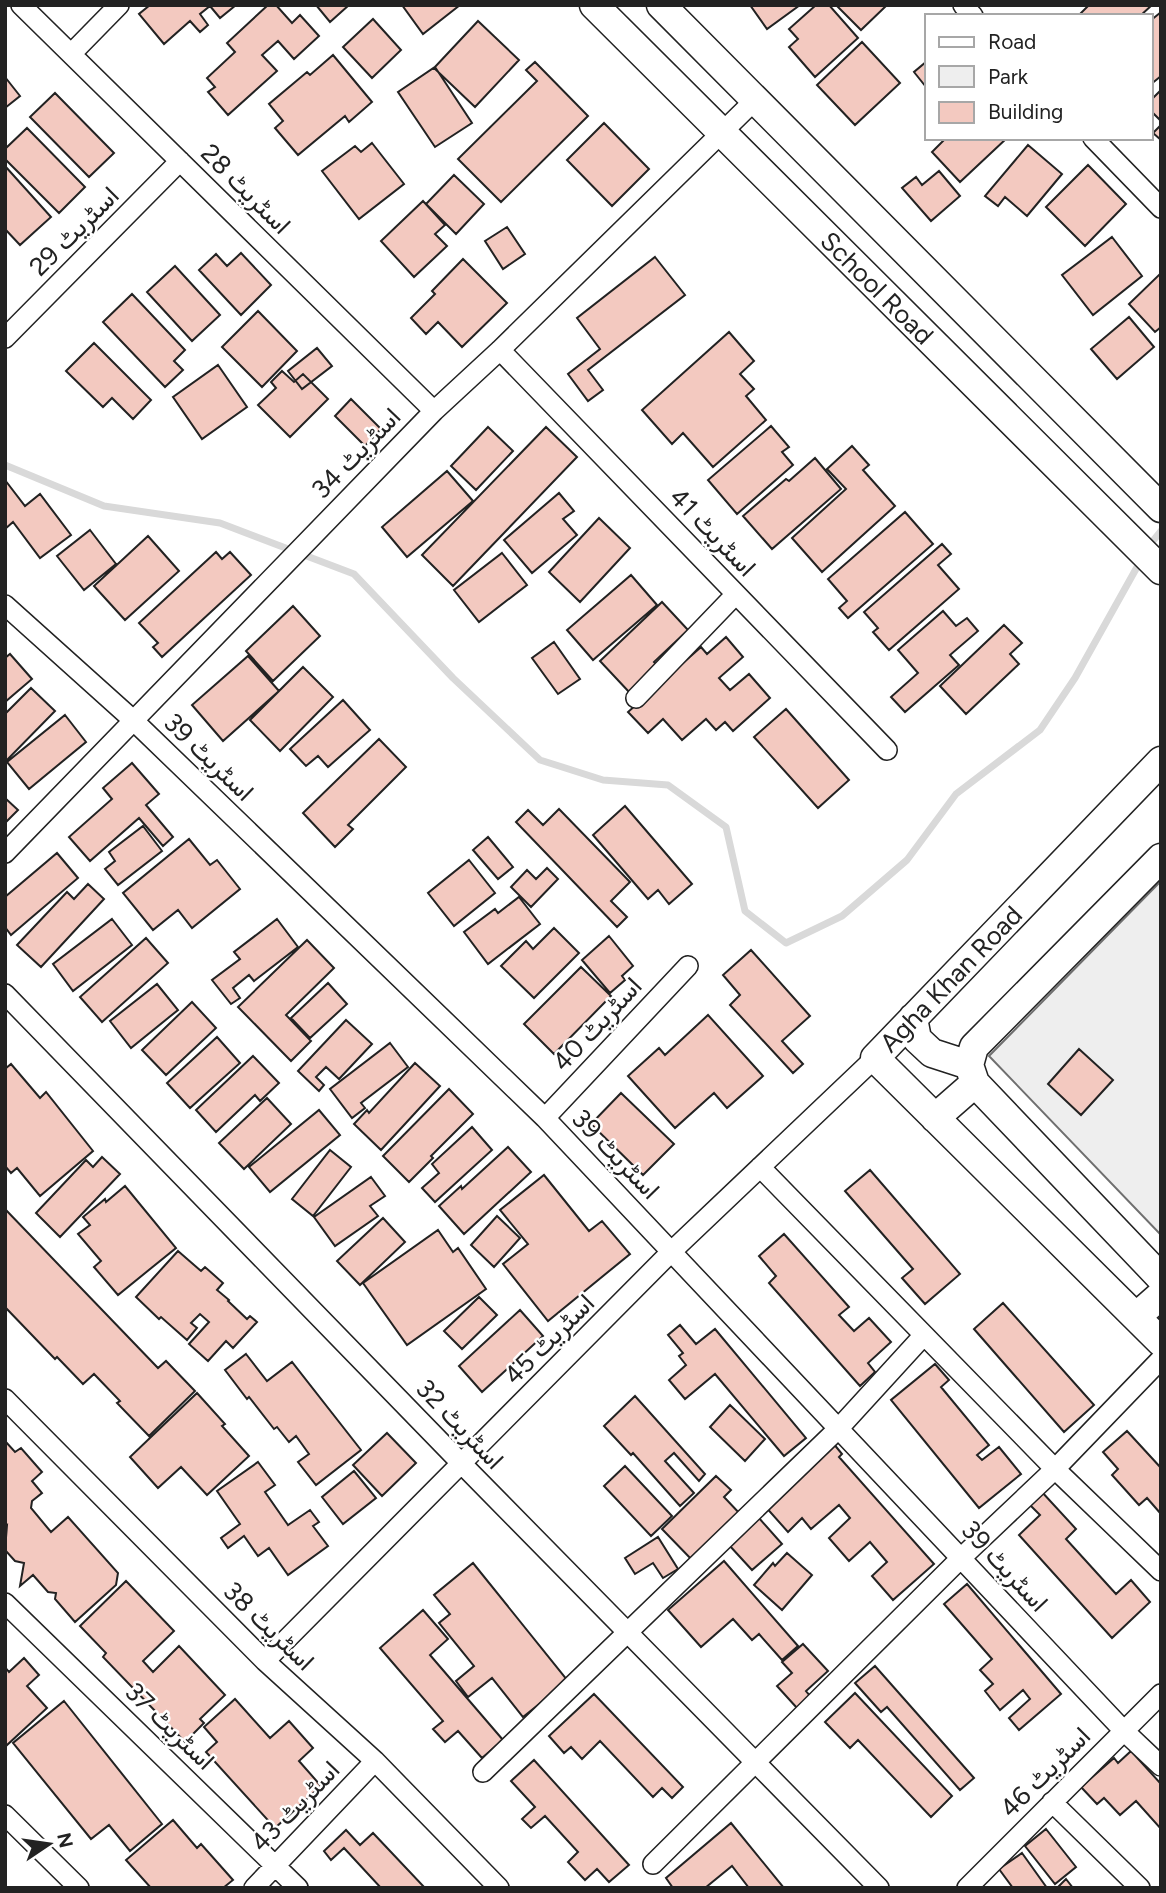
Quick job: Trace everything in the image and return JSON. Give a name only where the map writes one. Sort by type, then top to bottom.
[{"type":"street","name":"اسٹریٹ 28","points":[[21,5],[434,411]]},
{"type":"street","points":[[71,54],[119,5]]},
{"type":"street","name":"School Road","points":[[594,5],[1158,568]]},
{"type":"street","name":"School Road","points":[[661,5],[1161,508]]},
{"type":"street","name":"اسٹریٹ 34","points":[[5,853],[434,411],[500,350],[755,100]]},
{"type":"street","points":[[1095,140],[1161,208]]},
{"type":"street","name":"اسٹریٹ 29","points":[[5,338],[180,161]]},
{"type":"street","name":"اسٹریٹ 41","points":[[500,350],[887,750]]},
{"type":"street","points":[[636,698],[736,594]]},
{"type":"street","name":"اسٹریٹ 39","points":[[5,605],[133,720],[545,1118],[1124,1731],[1161,1766]]},
{"type":"street","name":"Agha Khan Road","points":[[1161,761],[874,1058],[1161,1342]]},
{"type":"street","points":[[935,1118],[972,1074],[974,1046],[1161,858]]},
{"type":"street","name":"اسٹریٹ 40","points":[[545,1118],[688,966]]},
{"type":"street","name":"اسٹریٹ 32","points":[[5,994],[879,1888]]},
{"type":"street","points":[[913,1018],[918,1039],[932,1053],[972,1074],[1161,1278]]},
{"type":"street","name":"اسٹریٹ 45","points":[[265,1661],[672,1251],[874,1058]]},
{"type":"street","points":[[760,1167],[1055,1469],[1161,1571]]},
{"type":"street","points":[[1136,1317],[1161,1295]]},
{"type":"street","points":[[483,1772],[839,1428],[924,1335]]},
{"type":"street","points":[[653,1864],[961,1558],[1055,1469],[1161,1359]]},
{"type":"street","name":"اسٹریٹ 38","points":[[5,1399],[265,1661],[375,1761],[499,1888]]},
{"type":"street","name":"اسٹریٹ 37","points":[[5,1603],[298,1888]]},
{"type":"street","name":"اسٹریٹ 46","points":[[967,1888],[1161,1694]]},
{"type":"street","name":"اسٹریٹ 43","points":[[254,1888],[375,1761]]},
{"type":"street","points":[[1052,1802],[1140,1888]]},
{"type":"street","points":[[5,1815],[79,1888]]},
{"type":"green space","points":[[1161,881],[1161,1235],[989,1056]]},
{"type":"building","points":[[150,5],[236,5],[220,18],[210,6],[200,14],[208,25],[200,32],[190,21],[164,44],[139,14]]},
{"type":"building","points":[[268,5],[276,5],[292,23],[300,15],[319,36],[294,59],[278,41],[262,55],[277,71],[228,115],[208,92],[215,87],[207,78],[235,52],[227,43]]},
{"type":"building","points":[[316,5],[349,5],[330,22]]},
{"type":"building","points":[[402,5],[460,5],[423,34]]},
{"type":"building","points":[[750,5],[800,5],[767,29]]},
{"type":"building","points":[[816,5],[829,5],[858,38],[815,77],[789,47],[798,39],[789,29]]},
{"type":"building","points":[[836,5],[887,5],[861,30]]},
{"type":"building","points":[[1089,5],[1152,5],[1142,14],[1080,14]]},
{"type":"building","points":[[1161,12],[1161,76],[1152,83],[1152,19]]},
{"type":"building","points":[[373,19],[401,50],[372,78],[343,47]]},
{"type":"building","points":[[478,21],[519,60],[475,107],[434,68]]},
{"type":"building","points":[[862,42],[900,83],[855,125],[817,85]]},
{"type":"building","points":[[333,55],[372,102],[349,122],[345,116],[298,155],[275,128],[283,121],[269,104],[307,72],[310,75]]},
{"type":"building","points":[[535,62],[588,116],[501,202],[458,159],[537,81],[526,70]]},
{"type":"building","points":[[925,63],[925,86],[914,72]]},
{"type":"building","points":[[435,67],[472,123],[435,147],[398,92]]},
{"type":"building","points":[[5,77],[20,96],[5,108]]},
{"type":"building","points":[[1161,90],[1161,121],[1152,112],[1152,99]]},
{"type":"building","points":[[55,93],[114,153],[89,177],[30,117]]},
{"type":"building","points":[[604,123],[649,169],[612,206],[567,160]]},
{"type":"building","points":[[1161,125],[1161,140],[1153,133]]},
{"type":"building","points":[[27,128],[85,187],[59,213],[5,159],[5,149]]},
{"type":"building","points":[[944,140],[1005,140],[960,182],[932,152]]},
{"type":"building","points":[[372,143],[404,184],[359,219],[322,171],[355,146],[361,152]]},
{"type":"building","points":[[1028,145],[1062,174],[1027,216],[1005,197],[998,206],[985,196]]},
{"type":"building","points":[[1088,165],[1126,204],[1085,246],[1046,207]]},
{"type":"building","points":[[5,166],[51,217],[20,245],[5,229]]},
{"type":"building","points":[[939,171],[960,196],[931,221],[902,188],[916,177],[922,185]]},
{"type":"building","points":[[454,175],[484,204],[456,234],[426,204]]},
{"type":"building","points":[[423,201],[445,225],[435,234],[447,246],[414,277],[381,241]]},
{"type":"building","points":[[507,227],[525,254],[503,269],[485,241]]},
{"type":"building","points":[[1112,237],[1142,276],[1093,315],[1062,275]]},
{"type":"building","points":[[241,253],[271,285],[241,315],[199,270],[216,254],[227,266]]},
{"type":"building","points":[[655,257],[685,295],[588,370],[603,390],[588,401],[568,374],[600,349],[577,318]]},
{"type":"building","points":[[463,259],[507,303],[462,347],[438,322],[426,334],[411,318],[435,294],[432,291]]},
{"type":"building","points":[[175,266],[220,315],[192,341],[147,292]]},
{"type":"building","points":[[1161,273],[1161,327],[1155,332],[1129,304]]},
{"type":"building","points":[[132,294],[185,350],[174,361],[183,370],[165,387],[103,322]]},
{"type":"building","points":[[258,311],[297,351],[262,387],[222,347]]},
{"type":"building","points":[[1129,317],[1154,347],[1117,379],[1091,349]]},
{"type":"building","points":[[729,332],[754,361],[740,374],[754,389],[746,396],[766,420],[713,467],[683,433],[672,444],[642,410]]},
{"type":"building","points":[[94,343],[151,400],[133,419],[112,398],[103,407],[66,371]]},
{"type":"building","points":[[317,348],[332,366],[302,389],[288,371]]},
{"type":"building","points":[[218,365],[247,407],[202,439],[173,397]]},
{"type":"building","points":[[282,371],[294,382],[303,374],[328,399],[290,437],[258,405],[276,388],[271,382]]},
{"type":"building","points":[[351,399],[381,429],[365,446],[335,416]]},
{"type":"building","points":[[771,426],[789,447],[782,452],[793,465],[737,514],[708,480]]},
{"type":"building","points":[[488,427],[513,451],[476,490],[451,466]]},
{"type":"building","points":[[546,427],[577,457],[453,586],[422,555]]},
{"type":"building","points":[[852,446],[869,465],[863,470],[895,506],[822,572],[792,538],[846,489],[827,469]]},
{"type":"building","points":[[815,458],[841,489],[772,549],[743,516]]},
{"type":"building","points":[[447,471],[473,501],[407,557],[382,527]]},
{"type":"building","points":[[5,480],[25,506],[40,494],[71,535],[40,558],[13,522],[5,529]]},
{"type":"building","points":[[559,493],[574,511],[563,519],[577,535],[532,573],[504,540]]},
{"type":"building","points":[[905,512],[933,544],[848,618],[839,608],[847,601],[828,579]]},
{"type":"building","points":[[599,518],[630,548],[580,602],[549,572]]},
{"type":"building","points":[[90,530],[116,564],[84,590],[57,556]]},
{"type":"building","points":[[148,536],[179,571],[125,620],[94,586]]},
{"type":"building","points":[[942,544],[951,554],[938,565],[959,589],[889,650],[873,632],[878,628],[864,612]]},
{"type":"building","points":[[216,552],[222,559],[230,552],[251,575],[162,657],[153,647],[158,643],[139,623]]},
{"type":"building","points":[[502,553],[527,585],[479,622],[454,590]]},
{"type":"building","points":[[631,575],[657,605],[593,660],[567,630]]},
{"type":"building","points":[[662,602],[688,630],[654,662],[658,666],[630,693],[600,661]]},
{"type":"building","points":[[293,606],[320,636],[273,681],[246,651]]},
{"type":"building","points":[[943,611],[956,626],[967,618],[978,631],[950,655],[959,665],[905,712],[891,697],[918,673],[898,650]]},
{"type":"building","points":[[1004,625],[1022,643],[1010,654],[1019,664],[966,714],[940,686]]},
{"type":"building","points":[[726,637],[743,657],[719,678],[730,690],[749,674],[770,698],[733,731],[725,722],[716,730],[706,719],[682,740],[663,719],[648,733],[628,712],[701,647],[707,654]]},
{"type":"building","points":[[554,642],[580,679],[558,694],[532,658]]},
{"type":"building","points":[[10,654],[32,679],[5,702],[5,658]]},
{"type":"building","points":[[248,656],[279,691],[223,741],[192,705]]},
{"type":"building","points":[[303,667],[333,697],[280,751],[250,720]]},
{"type":"building","points":[[31,688],[55,711],[5,762],[5,714]]},
{"type":"building","points":[[343,700],[370,730],[328,767],[318,756],[306,766],[290,749]]},
{"type":"building","points":[[786,709],[849,780],[818,808],[754,737]]},
{"type":"building","points":[[65,715],[86,742],[29,789],[7,762]]},
{"type":"building","points":[[379,739],[406,767],[348,825],[353,829],[335,847],[303,813]]},
{"type":"building","points":[[132,763],[159,794],[146,805],[173,837],[163,846],[139,818],[90,861],[69,837],[112,799],[103,788]]},
{"type":"building","points":[[5,798],[18,810],[5,823]]},
{"type":"building","points":[[625,806],[692,884],[669,904],[658,890],[648,899],[593,835]]},
{"type":"building","points":[[559,809],[630,882],[611,901],[627,917],[617,927],[516,822],[528,810],[543,825]]},
{"type":"building","points":[[143,826],[162,851],[118,885],[105,869],[115,861],[109,852]]},
{"type":"building","points":[[488,837],[513,867],[498,879],[473,850]]},
{"type":"building","points":[[189,839],[210,865],[217,860],[240,889],[192,928],[178,910],[153,930],[123,893]]},
{"type":"building","points":[[57,853],[78,878],[11,935],[5,927],[5,897]]},
{"type":"building","points":[[469,860],[495,893],[454,926],[428,893]]},
{"type":"building","points":[[547,868],[558,879],[531,907],[511,887],[527,870],[536,879]]},
{"type":"building","points":[[88,884],[104,899],[41,967],[17,945],[67,892],[74,899]]},
{"type":"building","points":[[519,897],[540,924],[488,964],[464,932],[495,909],[498,913]]},
{"type":"building","points":[[112,919],[132,945],[73,991],[53,964]]},
{"type":"building","points":[[277,919],[298,947],[254,981],[249,975],[233,988],[240,998],[231,1004],[212,980],[240,959],[234,952]]},
{"type":"building","points":[[554,928],[579,953],[534,998],[501,966],[526,941],[533,949]]},
{"type":"building","points":[[609,936],[633,966],[622,976],[625,980],[610,993],[582,960]]},
{"type":"building","points":[[146,938],[168,963],[102,1022],[80,997]]},
{"type":"building","points":[[307,940],[334,968],[286,1015],[311,1041],[291,1061],[238,1007]]},
{"type":"building","points":[[751,950],[810,1016],[782,1041],[803,1064],[793,1073],[730,1005],[740,995],[723,975]]},
{"type":"building","points":[[581,967],[611,996],[554,1054],[524,1024]]},
{"type":"building","points":[[328,983],[347,1004],[310,1038],[291,1018]]},
{"type":"building","points":[[157,984],[178,1010],[131,1048],[110,1021]]},
{"type":"building","points":[[192,1002],[216,1028],[166,1075],[142,1050]]},
{"type":"building","points":[[708,1015],[763,1076],[727,1108],[714,1093],[675,1128],[628,1076],[659,1048],[665,1055]]},
{"type":"building","points":[[346,1020],[372,1044],[339,1079],[326,1067],[316,1077],[324,1085],[319,1091],[298,1071]]},
{"type":"building","points":[[217,1037],[240,1063],[190,1108],[167,1083]]},
{"type":"building","points":[[390,1043],[408,1067],[361,1103],[365,1108],[352,1118],[330,1089]]},
{"type":"building","points":[[1079,1049],[1113,1080],[1081,1115],[1048,1084]]},
{"type":"building","points":[[253,1056],[279,1083],[260,1101],[255,1095],[216,1132],[196,1110]]},
{"type":"building","points":[[415,1063],[440,1086],[381,1150],[354,1124],[367,1110],[369,1113]]},
{"type":"building","points":[[11,1064],[40,1098],[46,1092],[93,1151],[40,1196],[17,1168],[11,1173],[5,1166],[5,1069]]},
{"type":"building","points":[[449,1089],[473,1114],[409,1182],[383,1156]]},
{"type":"building","points":[[621,1093],[674,1144],[643,1175],[591,1124]]},
{"type":"building","points":[[267,1098],[291,1124],[244,1169],[219,1143]]},
{"type":"building","points":[[319,1110],[340,1135],[270,1192],[249,1167]]},
{"type":"building","points":[[472,1127],[492,1150],[435,1202],[422,1188],[439,1173],[432,1164]]},
{"type":"building","points":[[508,1147],[531,1172],[464,1234],[439,1206]]},
{"type":"building","points":[[330,1150],[351,1167],[313,1216],[292,1199]]},
{"type":"building","points":[[102,1157],[120,1174],[60,1237],[36,1213],[86,1160],[93,1167]]},
{"type":"building","points":[[870,1170],[960,1274],[925,1304],[902,1278],[913,1269],[845,1191]]},
{"type":"building","points":[[544,1175],[589,1231],[602,1221],[630,1254],[548,1321],[503,1264],[528,1244],[500,1210]]},
{"type":"building","points":[[371,1177],[385,1196],[370,1206],[378,1216],[335,1246],[314,1217]]},
{"type":"building","points":[[125,1186],[176,1248],[118,1295],[94,1267],[101,1261],[78,1234],[90,1225],[83,1217]]},
{"type":"building","points":[[5,1209],[158,1368],[166,1361],[195,1391],[149,1436],[94,1374],[83,1384],[5,1307]]},
{"type":"building","points":[[497,1216],[520,1238],[494,1267],[471,1245]]},
{"type":"building","points":[[383,1218],[405,1242],[360,1285],[337,1261]]},
{"type":"building","points":[[438,1230],[453,1252],[458,1248],[486,1289],[407,1345],[363,1283]]},
{"type":"building","points":[[784,1234],[849,1307],[839,1315],[854,1331],[869,1318],[891,1342],[868,1363],[875,1372],[860,1386],[769,1283],[776,1276],[759,1256]]},
{"type":"building","points":[[178,1251],[201,1271],[205,1267],[223,1283],[217,1290],[247,1319],[250,1316],[257,1322],[233,1348],[226,1341],[208,1361],[189,1344],[209,1322],[200,1314],[191,1323],[197,1328],[187,1340],[136,1297]]},
{"type":"building","points":[[479,1297],[497,1315],[462,1349],[444,1331]]},
{"type":"building","points":[[1003,1303],[1094,1405],[1064,1432],[974,1329]]},
{"type":"building","points":[[520,1310],[543,1336],[482,1392],[459,1366]]},
{"type":"building","points":[[680,1325],[696,1344],[715,1329],[806,1438],[784,1456],[715,1374],[685,1399],[669,1380],[686,1365],[679,1356],[683,1353],[668,1335]]},
{"type":"building","points":[[246,1354],[267,1381],[292,1362],[361,1450],[316,1485],[298,1462],[309,1454],[296,1436],[289,1442],[277,1427],[274,1429],[225,1370]]},
{"type":"building","points":[[935,1364],[949,1380],[941,1387],[989,1445],[977,1455],[982,1460],[999,1447],[1021,1474],[979,1508],[891,1400]]},
{"type":"building","points":[[197,1393],[249,1456],[207,1495],[181,1467],[158,1488],[130,1457]]},
{"type":"building","points":[[635,1396],[705,1474],[699,1481],[674,1453],[665,1461],[694,1493],[680,1506],[633,1453],[631,1455],[604,1426]]},
{"type":"building","points":[[730,1405],[765,1439],[745,1461],[710,1427]]},
{"type":"building","points":[[1127,1431],[1161,1468],[1161,1514],[1147,1498],[1139,1505],[1112,1475],[1118,1469],[1103,1452]]},
{"type":"building","points":[[387,1433],[416,1463],[382,1496],[353,1465]]},
{"type":"building","points":[[5,1441],[15,1452],[21,1448],[42,1472],[32,1481],[42,1493],[32,1501],[31,1508],[51,1532],[68,1517],[118,1573],[116,1585],[75,1622],[55,1599],[56,1593],[48,1592],[33,1575],[20,1586],[24,1563],[15,1561],[5,1550]]},
{"type":"building","points":[[833,1443],[842,1454],[839,1457],[934,1564],[893,1600],[872,1576],[887,1562],[870,1542],[849,1561],[829,1538],[850,1518],[839,1505],[811,1529],[802,1518],[788,1532],[764,1505]]},
{"type":"building","points":[[258,1462],[275,1485],[265,1492],[288,1525],[310,1510],[319,1522],[313,1526],[328,1546],[288,1575],[269,1548],[258,1556],[244,1536],[228,1548],[221,1538],[240,1524],[217,1491]]},
{"type":"building","points":[[625,1466],[672,1516],[651,1536],[604,1486]]},
{"type":"building","points":[[354,1471],[376,1498],[343,1524],[322,1497]]},
{"type":"building","points":[[716,1476],[731,1490],[724,1497],[742,1516],[695,1563],[662,1529]]},
{"type":"building","points":[[1041,1491],[1076,1529],[1066,1539],[1116,1594],[1131,1580],[1150,1602],[1112,1638],[1019,1535],[1040,1515],[1028,1503]]},
{"type":"building","points":[[759,1518],[782,1544],[752,1570],[729,1545]]},
{"type":"building","points":[[658,1537],[678,1569],[663,1578],[653,1563],[635,1574],[625,1558]]},
{"type":"building","points":[[787,1553],[812,1575],[782,1610],[754,1585],[773,1563],[775,1566]]},
{"type":"building","points":[[724,1561],[798,1646],[782,1660],[759,1634],[752,1640],[733,1619],[701,1647],[668,1610]]},
{"type":"building","points":[[473,1563],[568,1681],[523,1717],[492,1678],[468,1697],[456,1681],[474,1666],[439,1623],[450,1614],[434,1595]]},
{"type":"building","points":[[126,1581],[174,1631],[143,1661],[153,1672],[179,1646],[225,1695],[200,1719],[204,1723],[185,1742],[103,1657],[106,1653],[80,1626]]},
{"type":"building","points":[[967,1584],[1061,1694],[1019,1730],[1009,1718],[1030,1699],[1023,1690],[1000,1710],[985,1691],[993,1684],[980,1670],[992,1659],[944,1604]]},
{"type":"building","points":[[423,1610],[448,1639],[430,1655],[503,1740],[482,1758],[458,1731],[445,1742],[433,1729],[443,1721],[380,1648]]},
{"type":"building","points":[[803,1644],[828,1671],[806,1691],[810,1696],[797,1708],[777,1686],[792,1673],[782,1662]]},
{"type":"building","points":[[24,1658],[39,1675],[27,1686],[47,1708],[7,1745],[5,1667],[9,1672]]},
{"type":"building","points":[[875,1666],[974,1778],[960,1790],[887,1707],[881,1712],[855,1683]]},
{"type":"building","points":[[855,1693],[952,1796],[931,1817],[858,1740],[850,1748],[825,1722]]},
{"type":"building","points":[[594,1694],[683,1787],[672,1798],[662,1788],[653,1797],[600,1741],[582,1759],[571,1747],[564,1753],[549,1736]]},
{"type":"building","points":[[235,1699],[270,1738],[289,1721],[313,1748],[299,1761],[321,1786],[275,1828],[206,1752],[217,1742],[204,1727]]},
{"type":"building","points":[[64,1701],[162,1824],[130,1851],[109,1825],[91,1839],[13,1743]]},
{"type":"building","points":[[1131,1751],[1161,1784],[1161,1829],[1136,1801],[1120,1815],[1104,1798],[1097,1804],[1081,1787],[1114,1758],[1118,1763]]},
{"type":"building","points":[[534,1760],[629,1865],[609,1882],[597,1869],[585,1880],[568,1862],[578,1852],[545,1816],[531,1828],[522,1819],[535,1807],[511,1781]]},
{"type":"building","points":[[173,1820],[197,1848],[201,1844],[233,1880],[223,1888],[151,1888],[126,1860]]},
{"type":"building","points":[[731,1823],[784,1888],[749,1888],[732,1866],[705,1888],[673,1888],[666,1878]]},
{"type":"building","points":[[1046,1829],[1076,1867],[1055,1884],[1025,1846]]},
{"type":"building","points":[[346,1830],[360,1845],[373,1833],[425,1888],[381,1888],[344,1848],[331,1860],[324,1851]]},
{"type":"building","points":[[1022,1853],[1047,1888],[1013,1888],[999,1869]]},
{"type":"building","points":[[1066,1879],[1073,1888],[1057,1888]]},
{"type":"waterway","points":[[5,465],[104,506],[220,523],[354,574],[453,678],[540,760],[603,780],[668,785],[726,827],[745,911],[786,943],[842,916],[907,860],[956,794],[1040,730],[1075,678],[1141,560]]},
{"type":"waterway","points":[[1148,547],[1161,531]]}]
